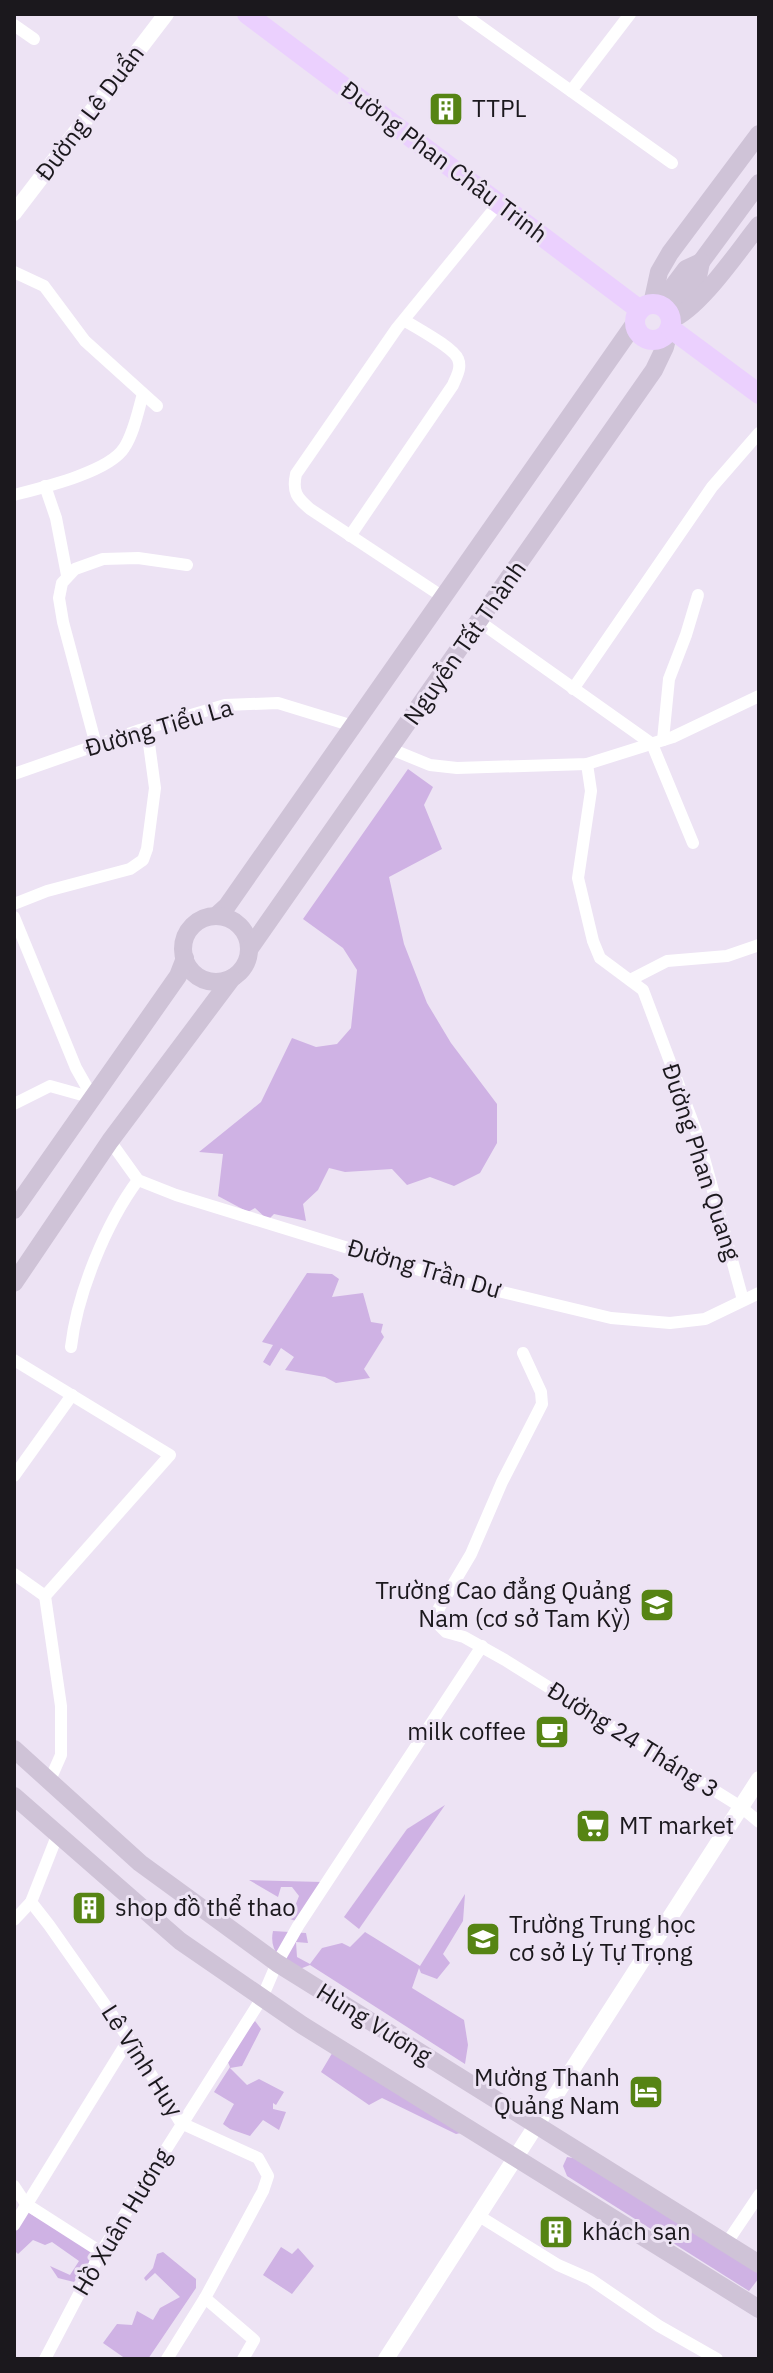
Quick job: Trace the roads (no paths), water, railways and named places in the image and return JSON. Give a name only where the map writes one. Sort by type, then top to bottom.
[{"type":"main road","name":"Đường Phan Châu Trinh","points":[[247,14],[759,394]]},
{"type":"main road","points":[[658,317],[659,272],[759,134]]},
{"type":"main road","points":[[658,317],[698,277],[701,262],[759,183]]},
{"type":"main road","points":[[658,317],[683,315],[759,225]]},
{"type":"main road","name":"Nguyễn Tất Thành","points":[[216,916],[227,906],[443,597],[658,317]]},
{"type":"main road","name":"Nguyễn Tất Thành","points":[[250,948],[654,370],[658,317]]},
{"type":"main road","points":[[14,1210],[178,976],[185,958],[184,940],[191,928],[200,920],[216,916],[228,918],[239,925],[250,948],[245,965],[232,978],[110,1141],[14,1283]]},
{"type":"main road","points":[[185,958],[193,972],[205,980],[218,982],[232,978]]},
{"type":"main road","name":"Hùng Vương","points":[[14,1749],[140,1863],[277,1963],[759,2264]]},
{"type":"main road","name":"Hùng Vương","points":[[14,1796],[180,1941],[262,1998],[759,2309]]},
{"type":"street","name":"Đường Lê Duẩn","points":[[14,213],[166,14]]},
{"type":"street","points":[[463,14],[672,163]]},
{"type":"street","points":[[571,91],[623,16]]},
{"type":"street","points":[[14,25],[34,39]]},
{"type":"street","points":[[443,597],[297,498],[293,487],[296,474],[404,320],[499,203]]},
{"type":"street","points":[[14,272],[44,286],[85,341],[157,406]]},
{"type":"street","points":[[350,536],[453,385],[459,370],[459,360],[452,351],[404,320]]},
{"type":"street","points":[[14,495],[90,470],[118,456],[127,443],[143,394]]},
{"type":"street","points":[[573,689],[712,487],[759,433]]},
{"type":"street","points":[[45,486],[56,518],[67,575]]},
{"type":"street","points":[[96,745],[63,622],[59,598],[62,583],[75,569],[103,559],[138,558],[187,565]]},
{"type":"street","points":[[693,843],[657,742],[669,679],[698,595]]},
{"type":"street","points":[[480,622],[573,689],[657,742]]},
{"type":"street","points":[[391,749],[430,765],[457,768],[587,764],[657,742],[759,696]]},
{"type":"street","name":"Đường Tiểu La","points":[[14,774],[225,705],[278,703],[353,726]]},
{"type":"street","points":[[14,904],[47,891],[130,869],[143,860],[155,788],[147,729]]},
{"type":"street","name":"Đường Phan Quang","points":[[587,764],[591,791],[578,881],[593,941],[600,958],[643,990],[698,1136],[743,1300]]},
{"type":"street","points":[[14,917],[20,946],[93,1098]]},
{"type":"street","points":[[630,980],[667,961],[727,956],[759,945]]},
{"type":"street","points":[[14,1104],[50,1086],[93,1098]]},
{"type":"street","points":[[71,1347],[74,1324],[87,1281],[118,1211],[138,1180],[110,1141]]},
{"type":"street","name":"Đường Trần Dư","points":[[138,1180],[176,1195],[452,1280],[611,1318],[670,1323],[705,1319],[759,1293]]},
{"type":"street","name":"Đường 24 Tháng 3","points":[[523,1353],[541,1392],[542,1404],[502,1482],[471,1554],[436,1617],[440,1628],[482,1646],[741,1807],[759,1822]]},
{"type":"street","points":[[14,1360],[170,1455],[45,1596]]},
{"type":"street","points":[[14,1476],[72,1395]]},
{"type":"street","points":[[14,1574],[45,1596],[61,1706],[61,1755],[50,1780]]},
{"type":"street","name":"Hồ Xuân Hương","points":[[45,2359],[101,2252],[262,1998],[298,1926],[482,1646]]},
{"type":"street","points":[[386,2359],[759,1779]]},
{"type":"street","points":[[14,1920],[31,1902],[57,1836]]},
{"type":"street","name":"Lê Vĩnh Huy","points":[[31,1902],[129,2039],[181,2123],[258,2158],[268,2176],[263,2191],[205,2298],[167,2359]]},
{"type":"street","points":[[14,2225],[129,2039]]},
{"type":"street","points":[[14,2186],[26,2204],[101,2252]]},
{"type":"street","points":[[726,2244],[759,2195]]},
{"type":"street","points":[[479,2216],[558,2265],[590,2279],[659,2326],[719,2358]]},
{"type":"street","points":[[205,2298],[254,2340],[243,2359]]},
{"type":"place","name":"TTPL","points":[[446,109]]},
{"type":"place","name":"Trường Cao đẳng Quảng Nam (cơ sở Tam Kỳ)","points":[[657,1605]]},
{"type":"place","name":"milk coffee","points":[[552,1732]]},
{"type":"place","name":"MT market","points":[[593,1826]]},
{"type":"place","name":"shop đồ thể thao","points":[[89,1908]]},
{"type":"place","name":"Trường Trung học cơ sở Lý Tự Trọng","points":[[483,1939]]},
{"type":"place","name":"Mường Thanh Quảng Nam","points":[[646,2092]]},
{"type":"place","name":"khách sạn","points":[[556,2232]]}]
